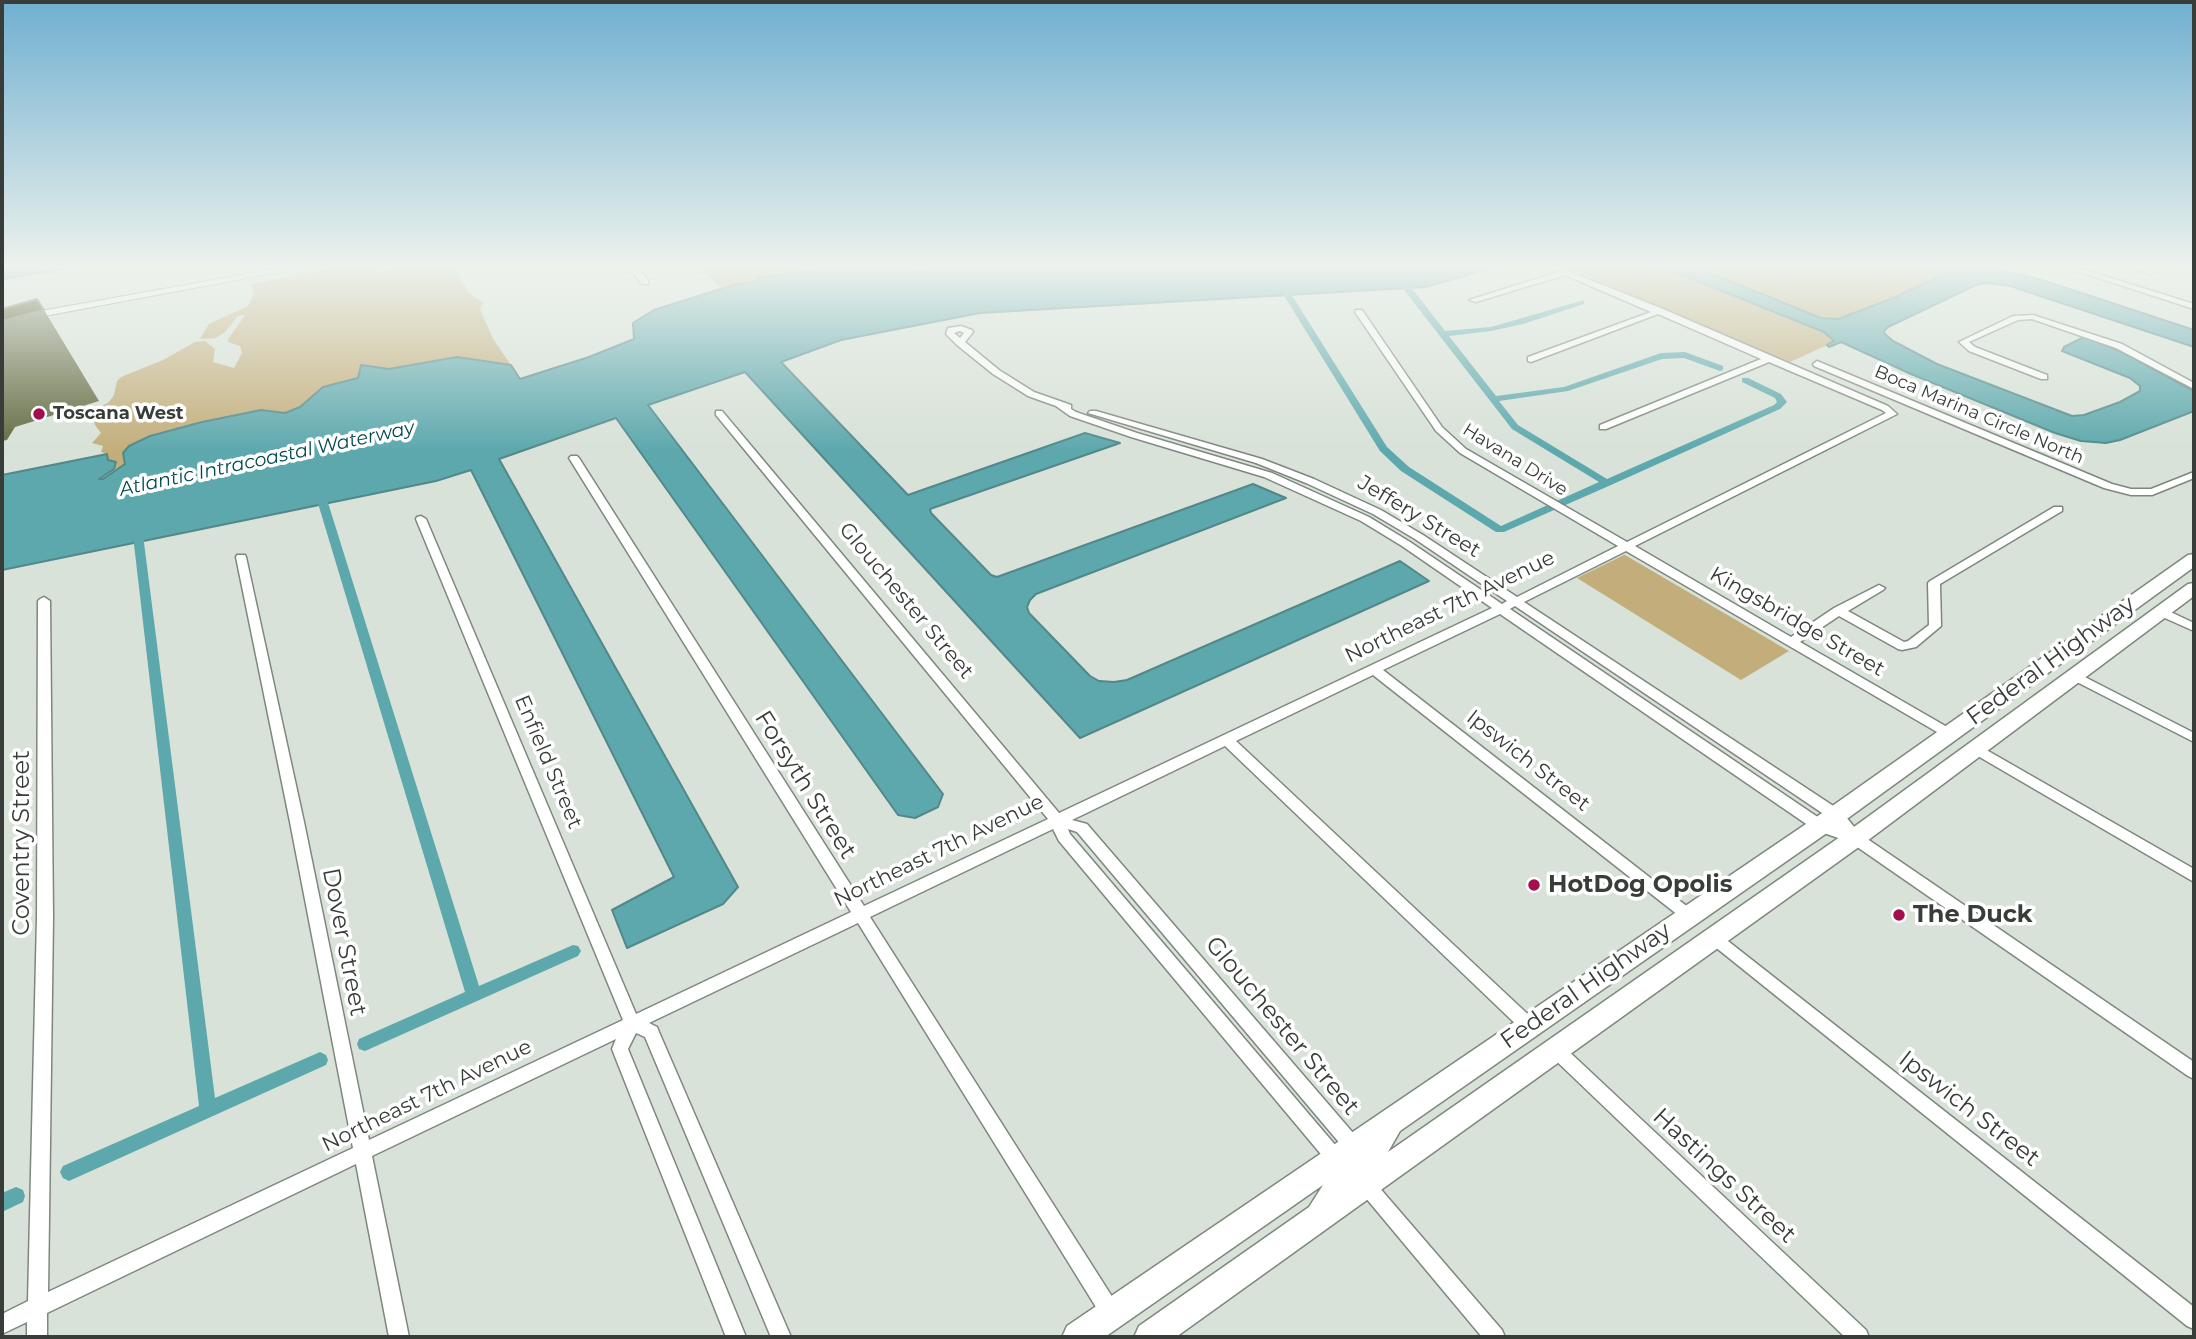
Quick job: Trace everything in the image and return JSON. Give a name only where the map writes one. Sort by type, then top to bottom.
[{"type":"main road","name":"Federal Highway","points":[[1078,1337],[1828,820],[2194,559]]},
{"type":"main road","name":"Federal Highway","points":[[1150,1337],[1855,838],[2194,588]]},
{"type":"main road","points":[[2072,646],[2068,664],[2075,676]]},
{"type":"main road","points":[[2048,696],[2052,677],[2050,662]]},
{"type":"main road","points":[[1366,1185],[1365,1173],[1369,1159],[1390,1122]]},
{"type":"main road","points":[[1316,1220],[1349,1171],[1345,1153]]},
{"type":"street","name":"Havana Drive","points":[[1369,326],[1442,433],[1463,451],[1625,547]]},
{"type":"street","points":[[1531,359],[1618,326]]},
{"type":"street","points":[[1696,326],[1885,408],[1892,414]]},
{"type":"street","points":[[1997,326],[1963,342],[1972,349],[2044,377]]},
{"type":"street","points":[[2062,326],[2119,346],[2194,386]]},
{"type":"street","name":"Jeffery Street","points":[[960,342],[1012,382],[1038,397],[1061,406],[1259,461],[1377,512],[1419,537],[1738,749],[1828,820]]},
{"type":"street","points":[[1603,427],[1770,358]]},
{"type":"street","name":"Boca Marina Circle North","points":[[1817,364],[2097,482],[2131,492],[2159,491],[2194,475]]},
{"type":"street","name":"Jeffery Street","points":[[1061,406],[1073,414],[1105,425],[1277,479],[1365,519],[1723,759],[1828,820],[2194,1071]]},
{"type":"street","name":"Glouchester Street","points":[[719,413],[1057,820],[1065,837],[1216,1017],[1345,1153]]},
{"type":"street","name":"Northeast 7th Avenue","points":[[2,1324],[1515,602],[1892,414]]},
{"type":"street","name":"Forsyth Street","points":[[574,458],[1111,1313]]},
{"type":"street","points":[[1838,611],[1902,646],[1912,644],[1935,626],[1934,583],[2058,509]]},
{"type":"street","points":[[1365,519],[1377,512]]},
{"type":"street","name":"Enfield Street","points":[[421,519],[632,1023],[650,1032],[781,1337]]},
{"type":"street","name":"Kingsbridge Street","points":[[1625,547],[1949,734]]},
{"type":"street","name":"Dover Street","points":[[241,557],[297,822],[399,1337]]},
{"type":"street","points":[[1792,642],[1879,587]]},
{"type":"street","name":"Coventry Street","points":[[37,1337],[46,917],[44,601]]},
{"type":"street","points":[[2162,612],[2194,627]]},
{"type":"street","name":"Ipswich Street","points":[[1374,669],[1688,915]]},
{"type":"street","points":[[2075,676],[2194,738]]},
{"type":"street","points":[[1226,739],[1529,1026]]},
{"type":"street","points":[[1723,759],[1738,749]]},
{"type":"street","points":[[1976,749],[2194,876]]},
{"type":"street","name":"Glouchester Street","points":[[1057,820],[1082,828],[1233,1006],[1345,1153]]},
{"type":"street","name":"Ipswich Street","points":[[1714,937],[2194,1318]]},
{"type":"street","points":[[1216,1017],[1233,1006]]},
{"type":"street","points":[[632,1023],[620,1049],[736,1337]]},
{"type":"street","name":"Hastings Street","points":[[1556,1050],[1859,1337]]},
{"type":"street","points":[[1366,1185],[1495,1337]]},
{"type":"shaded area","points":[[208,326],[229,326],[216,338],[200,339]]},
{"type":"shaded area","points":[[237,326],[488,326],[511,365],[457,357],[389,369],[362,365],[358,378],[323,387],[300,407],[285,413],[261,410],[150,436],[129,446],[123,453],[125,464],[119,470],[114,469],[116,462],[108,460],[107,454],[101,452],[103,446],[92,443],[101,433],[95,425],[92,412],[109,402],[114,395],[117,381],[195,342],[205,341],[215,349],[213,362],[234,368],[242,353],[240,346],[228,342]]},
{"type":"shaded area","points":[[1706,326],[1810,326],[1824,332],[1834,342],[1790,362]]},
{"type":"shaded area","points":[[1624,555],[1789,651],[1741,680],[1577,578]]},
{"type":"water","name":"Atlantic Intracoastal Waterway","points":[[633,326],[911,326],[841,340],[781,362],[908,495],[1085,433],[1120,443],[930,509],[991,575],[997,577],[1253,484],[1286,498],[1036,594],[1027,607],[1029,613],[1090,676],[1099,681],[1127,680],[1400,561],[1429,581],[1080,738],[745,372],[648,405],[943,794],[938,807],[915,818],[898,815],[616,418],[499,459],[738,887],[723,904],[627,948],[612,910],[674,877],[471,470],[436,481],[2,570],[2,475],[107,454],[108,460],[116,462],[114,469],[99,479],[103,479],[125,464],[123,453],[129,446],[150,436],[261,410],[285,413],[300,407],[323,387],[358,378],[361,365],[389,369],[457,357],[511,365],[520,379],[634,339]]},
{"type":"water","points":[[1810,326],[1889,326],[1884,331],[1893,341],[1937,364],[2072,416],[2084,415],[2120,402],[2140,391],[2140,386],[2130,378],[2062,351],[2064,347],[2084,337],[2122,352],[2194,391],[2194,411],[2120,440],[2106,443],[2081,441],[1911,374],[1841,342],[1829,347],[1827,345],[1834,341],[1824,332]]},
{"type":"water","points":[[2132,326],[2183,326],[2194,330],[2194,347]]},
{"type":"waterway","points":[[1307,326],[1383,449],[1405,469],[1500,530],[1607,483]]},
{"type":"waterway","points":[[1437,326],[1493,399]]},
{"type":"waterway","points":[[1443,334],[1501,326]]},
{"type":"waterway","points":[[1493,399],[1565,389],[1661,356],[1685,355],[1720,368]]},
{"type":"waterway","points":[[1607,483],[1777,407],[1782,402],[1778,396],[1745,380]]},
{"type":"waterway","points":[[1493,399],[1515,427],[1607,483]]},
{"type":"waterway","points":[[319,490],[474,995]]},
{"type":"waterway","points":[[137,527],[208,1110]]},
{"type":"waterway","points":[[365,1044],[573,951]]},
{"type":"waterway","points":[[208,1110],[320,1060]]},
{"type":"waterway","points":[[69,1172],[208,1110]]},
{"type":"waterway","points":[[2,1203],[16,1196]]},
{"type":"place","name":"Toscana West","points":[[39,414]]},
{"type":"place","name":"HotDog Opolis","points":[[1534,885]]},
{"type":"place","name":"The Duck","points":[[1899,915]]}]
